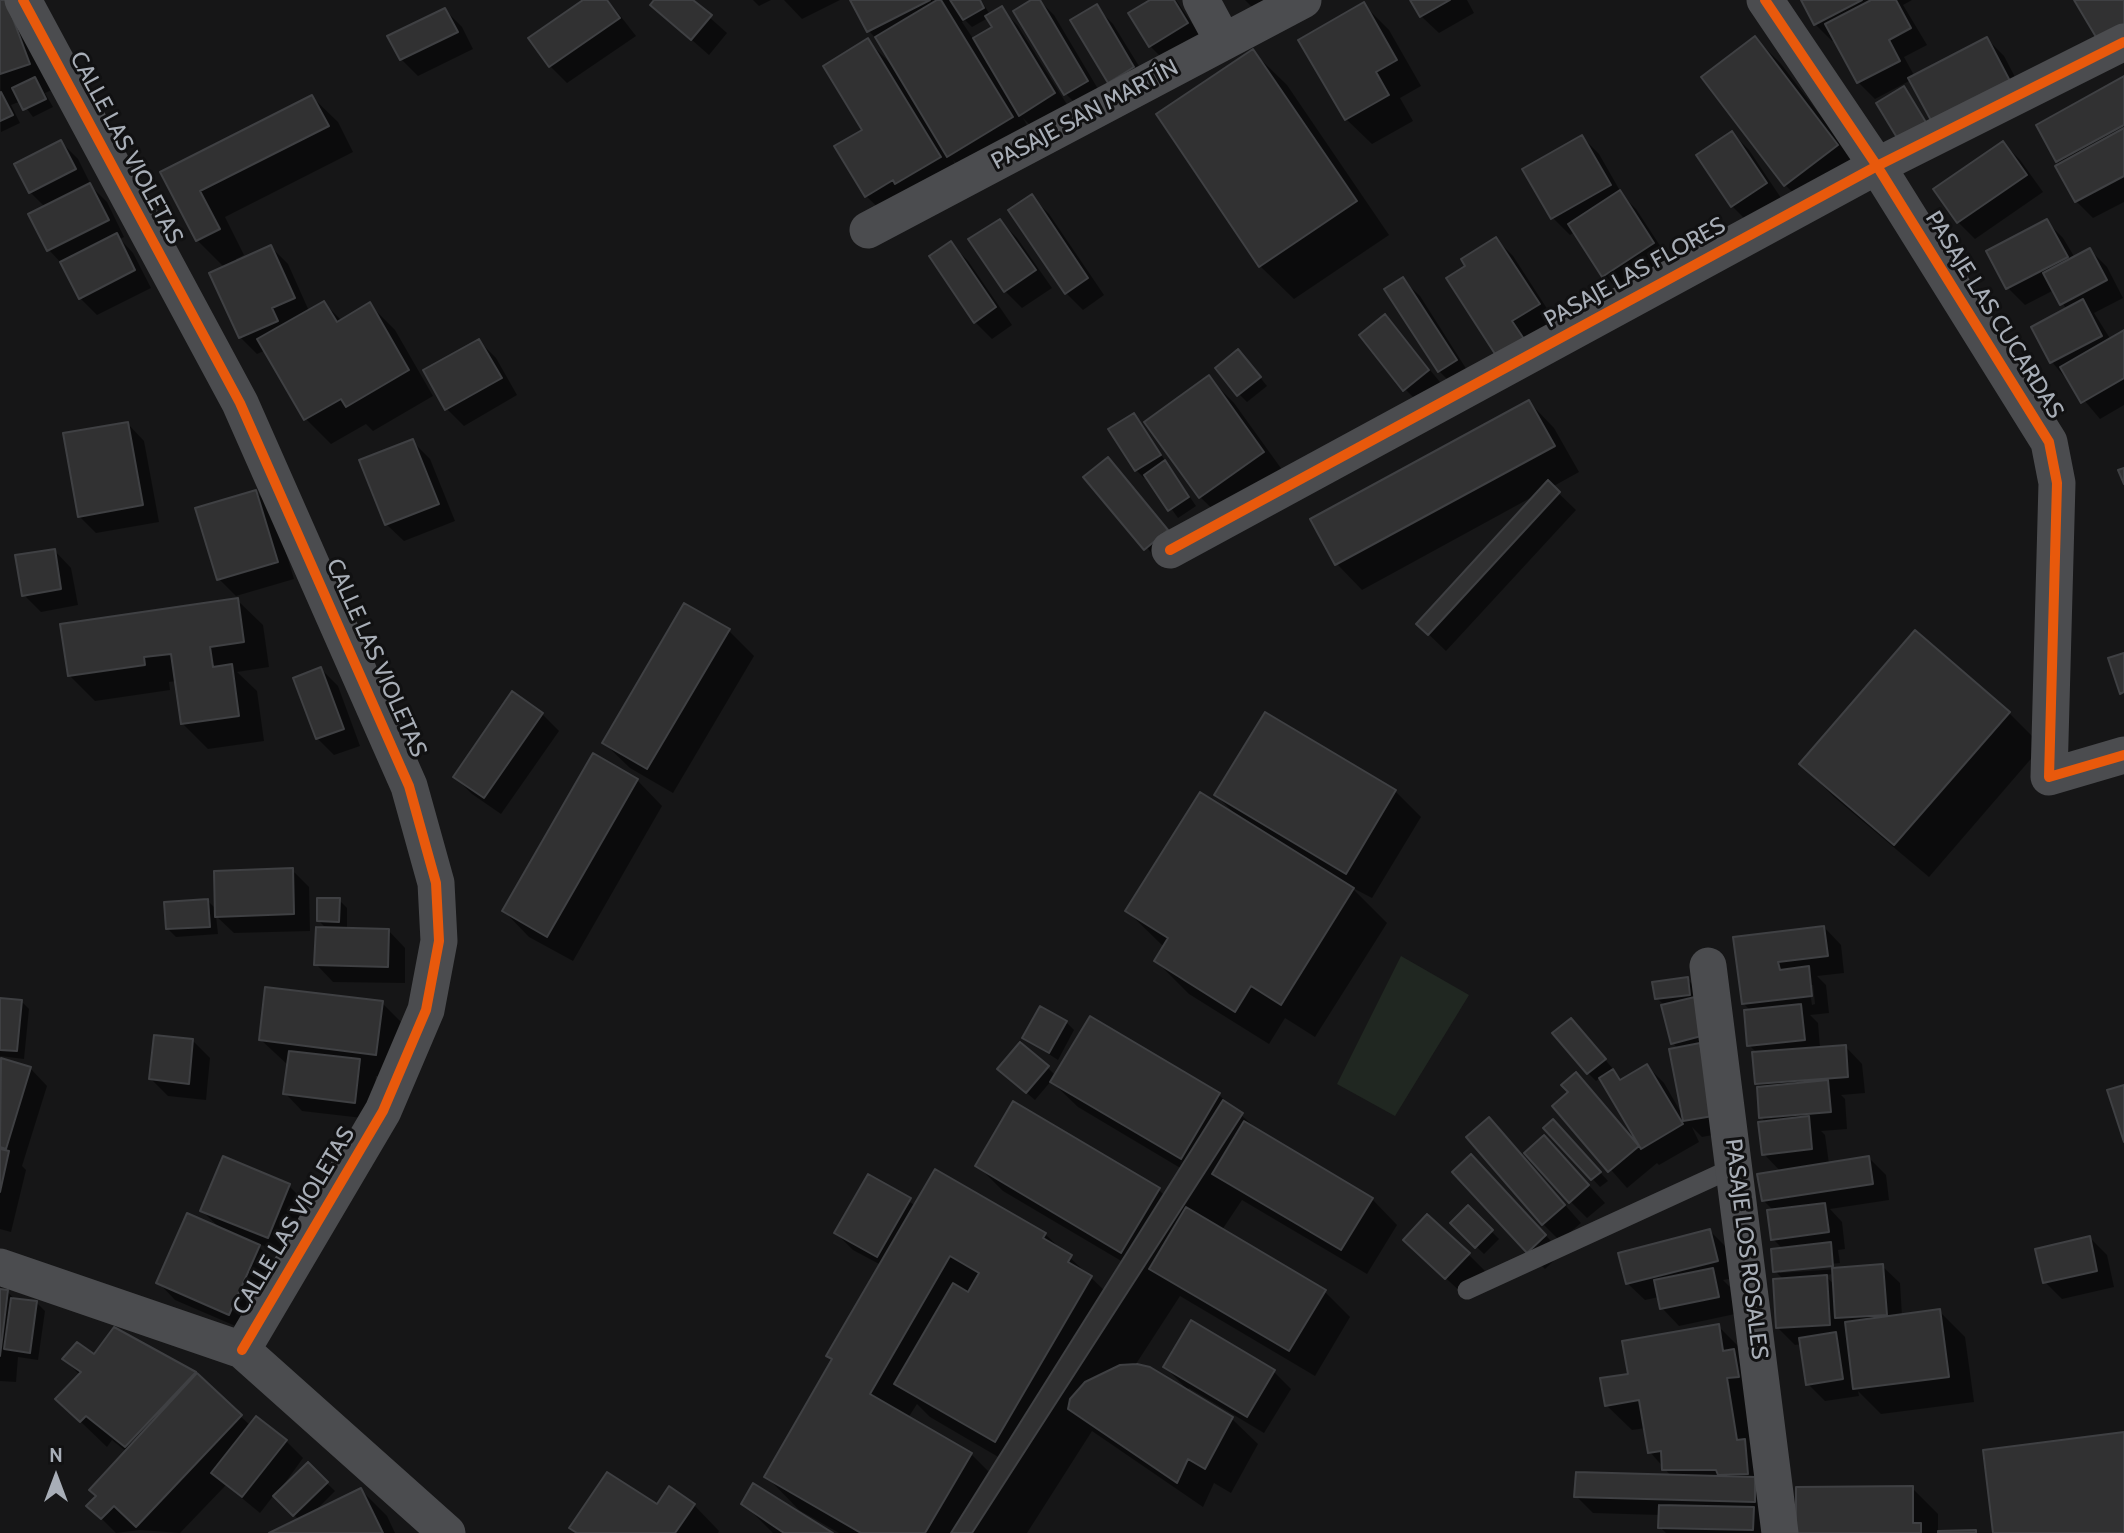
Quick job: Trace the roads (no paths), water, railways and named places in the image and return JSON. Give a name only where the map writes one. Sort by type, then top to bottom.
[{"type":"street","name":"CALLE LAS VIOLETAS","points":[[23,0],[240,403],[409,786],[436,883],[439,941],[426,1010],[383,1111],[242,1350]]},
{"type":"street","points":[[1201,0],[1223,41]]},
{"type":"street","name":"PASAJE SAN MARTÍN","points":[[868,230],[1303,0]]},
{"type":"street","name":"PASAJE LAS CUCARDAS","points":[[1765,0],[1877,166],[2049,442],[2057,483],[2049,777],[2124,755]]},
{"type":"street","name":"PASAJE LAS FLORES","points":[[1170,550],[1877,166],[2124,42]]},
{"type":"street","name":"PASAJE LOS ROSALES","points":[[1708,966],[1780,1533]]},
{"type":"street","points":[[0,1267],[242,1350],[447,1533]]},
{"type":"lane","points":[[1466,1290],[1735,1167]]}]
